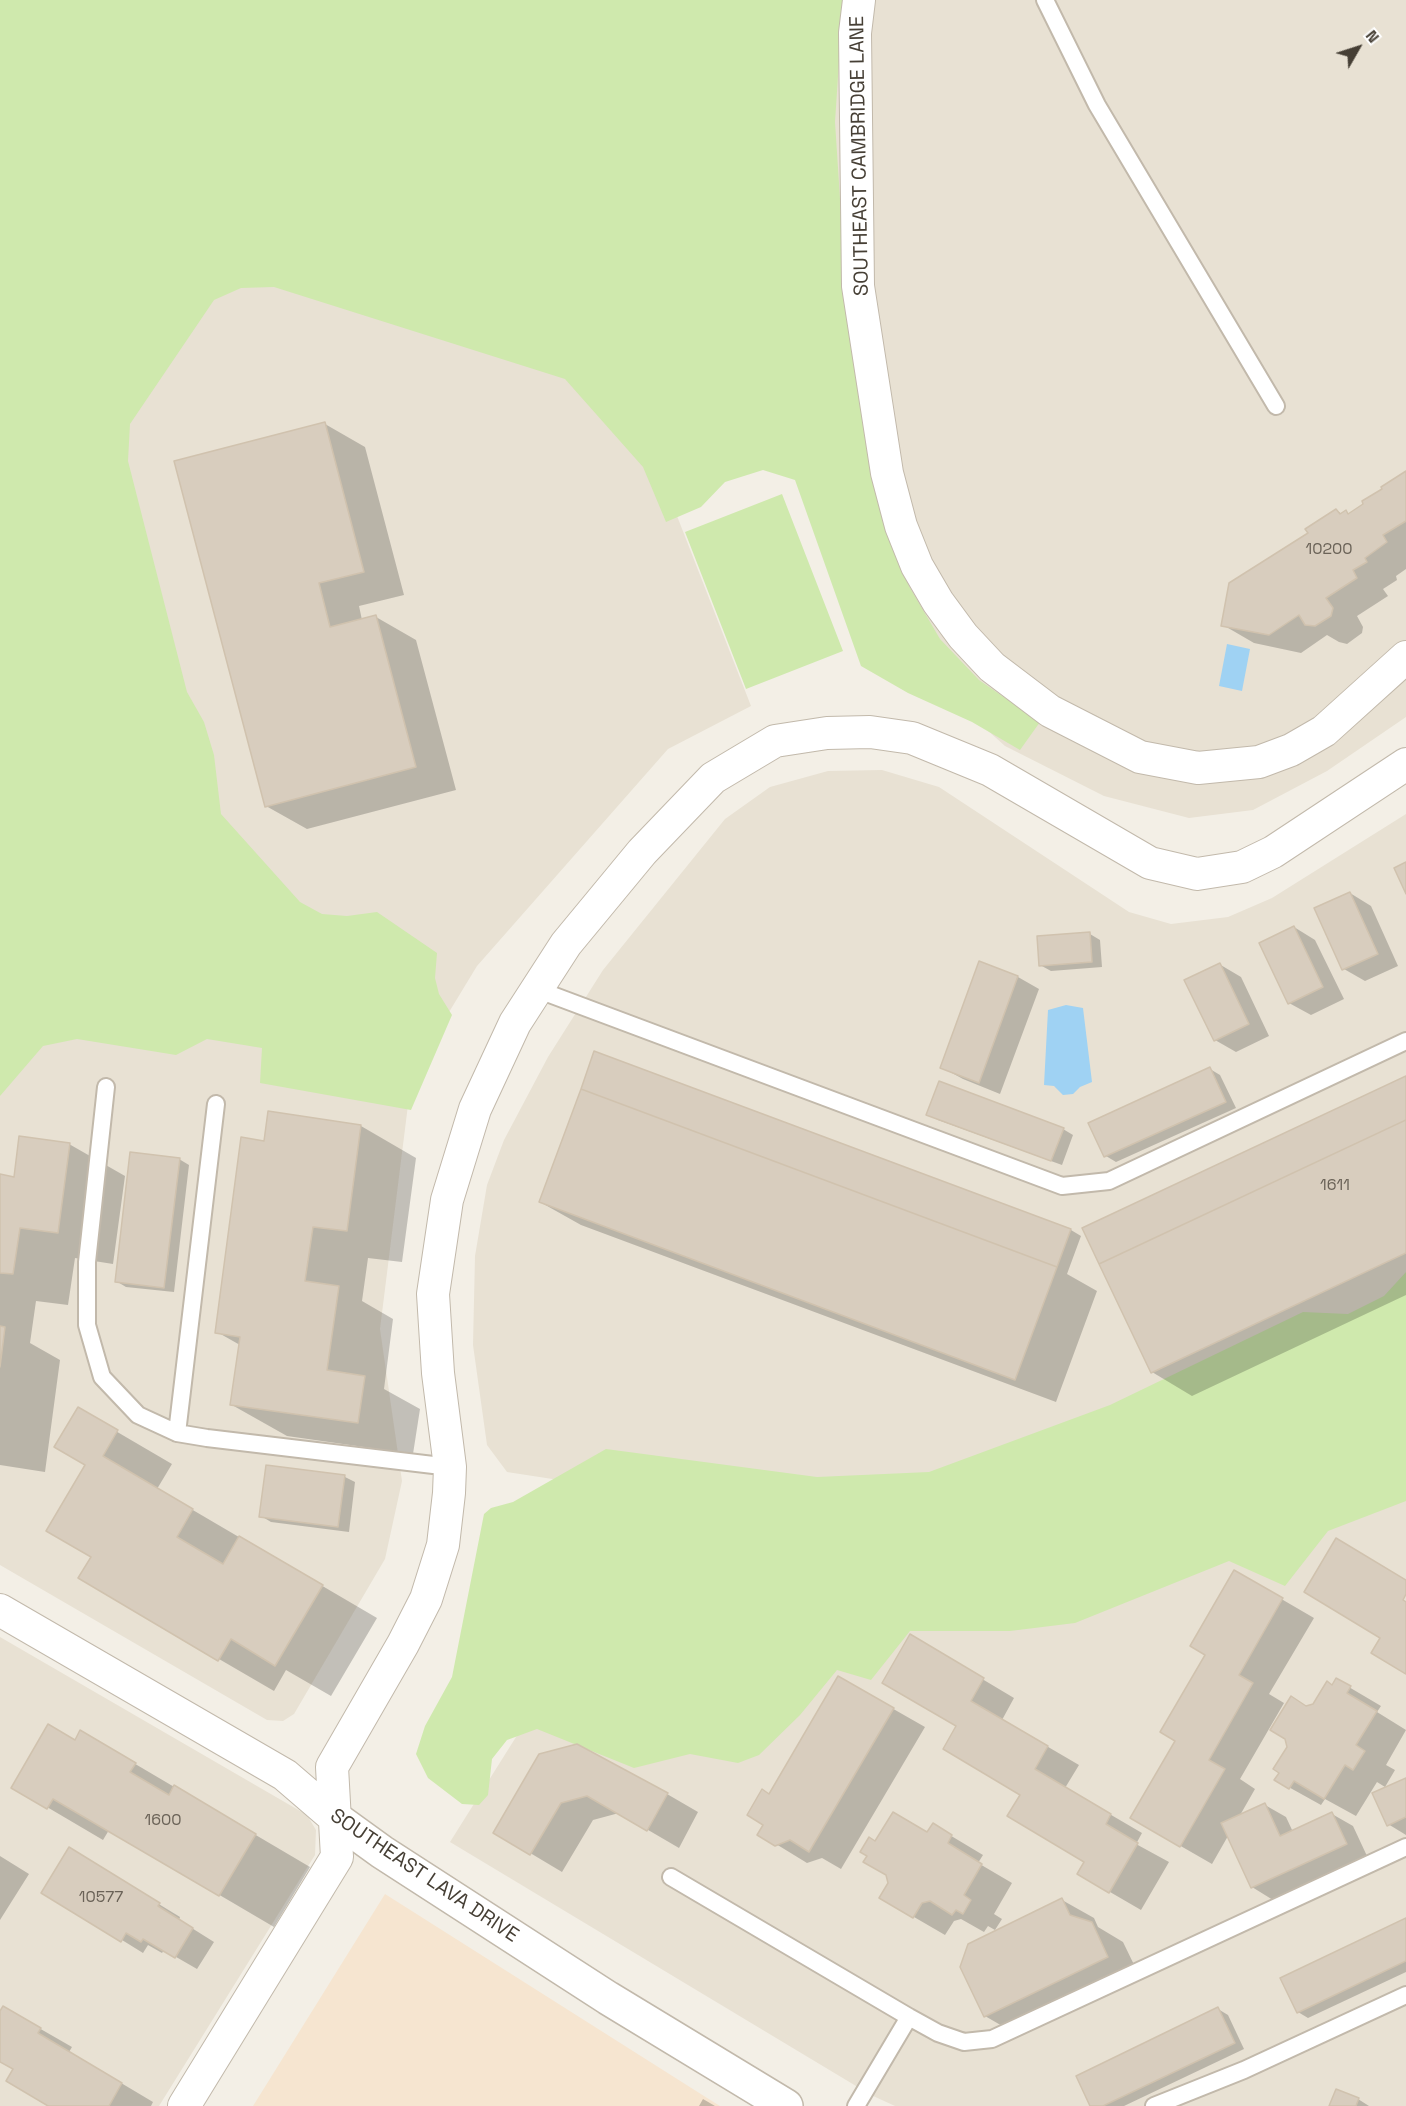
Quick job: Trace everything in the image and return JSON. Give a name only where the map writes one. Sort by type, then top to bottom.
[{"type":"street","name":"SOUTHEAST CAMBRIDGE LANE","points":[[859,0],[855,33],[858,286],[886,462],[901,526],[917,566],[938,602],[963,636],[992,667],[1050,711],[1140,757],[1198,768],[1259,762],[1291,750],[1324,731],[1406,657]]},
{"type":"street","points":[[184,2106],[337,1857],[332,1767],[426,1599],[443,1545],[450,1467],[438,1373],[433,1294],[447,1200],[475,1109],[515,1023],[536,989],[566,944],[642,852],[713,778],[775,741],[827,732],[870,732],[912,738],[990,770],[1150,863],[1197,873],[1242,867],[1273,852],[1406,764]]},
{"type":"street","name":"SOUTHEAST LAVA DRIVE","points":[[0,1610],[285,1775],[335,1818],[382,1852],[579,1980],[786,2106]]},
{"type":"lane","points":[[1045,0],[1097,105],[1276,406]]},
{"type":"lane","points":[[536,989],[1062,1186],[1109,1181],[1406,1041]]},
{"type":"lane","points":[[106,1087],[87,1262],[87,1325],[102,1377],[138,1415],[177,1433],[450,1467]]},
{"type":"lane","points":[[177,1433],[216,1104]]},
{"type":"lane","points":[[671,1877],[909,2018],[938,2033],[964,2042],[992,2039],[1406,1847]]},
{"type":"lane","points":[[1154,2106],[1244,2070],[1406,1995]]},
{"type":"lane","points":[[856,2106],[909,2018]]},
{"type":"shaded area","points":[[799,0],[1406,0],[1406,717],[1327,771],[1253,810],[1189,818],[1104,796],[1005,746],[936,684],[865,563]]},
{"type":"shaded area","points":[[265,268],[579,376],[656,462],[751,706],[668,749],[477,966],[412,1073],[380,1329],[402,1481],[385,1559],[294,1714],[283,1721],[267,1720],[0,1565],[0,1090],[102,421],[199,288]]},
{"type":"shaded area","points":[[882,770],[939,787],[1129,912],[1171,924],[1228,917],[1272,898],[1406,814],[1406,1358],[891,1531],[507,1472],[487,1445],[473,1345],[475,1256],[487,1185],[504,1140],[548,1057],[603,970],[725,819],[770,787],[828,771]]},
{"type":"shaded area","points":[[1406,1451],[1406,2106],[895,2106],[871,2095],[450,1842],[533,1710],[812,1638]]},
{"type":"shaded area","points":[[0,1637],[307,1815],[316,1830],[315,1855],[159,2106],[0,2106]]},
{"type":"shaded area","points":[[385,1894],[704,2096],[720,2106],[253,2106]]},
{"type":"green space","points":[[0,0],[843,0],[835,122],[846,290],[894,540],[909,586],[940,639],[979,680],[1040,722],[1020,750],[972,722],[908,693],[861,666],[795,480],[763,470],[725,482],[701,507],[666,522],[643,467],[565,379],[274,287],[241,288],[214,300],[130,424],[128,461],[187,692],[204,722],[214,755],[221,814],[300,902],[322,914],[347,916],[377,912],[437,953],[435,978],[439,994],[452,1015],[411,1110],[260,1083],[262,1048],[207,1039],[176,1055],[77,1039],[43,1046],[0,1096]]},
{"type":"green space","points":[[782,494],[843,651],[746,689],[685,532]]},
{"type":"green space","points":[[1406,1272],[1406,1501],[1328,1531],[1285,1586],[1229,1561],[1075,1623],[1010,1631],[910,1631],[871,1680],[837,1670],[800,1715],[759,1755],[738,1763],[690,1754],[634,1768],[537,1729],[507,1740],[492,1759],[488,1795],[479,1805],[462,1804],[428,1778],[416,1754],[425,1726],[452,1677],[484,1514],[491,1508],[513,1502],[606,1449],[817,1477],[929,1472],[1110,1405],[1303,1312],[1348,1314],[1384,1296]]},
{"type":"water","points":[[1227,644],[1250,649],[1242,691],[1219,686]]},
{"type":"water","points":[[1066,1005],[1083,1008],[1092,1082],[1080,1087],[1073,1094],[1063,1095],[1054,1086],[1044,1085],[1048,1010]]},
{"type":"building","points":[[325,422],[364,572],[319,583],[330,627],[376,615],[416,767],[265,807],[174,461]]},
{"type":"building","points":[[1406,471],[1406,521],[1383,535],[1387,542],[1365,558],[1367,562],[1353,570],[1357,578],[1326,598],[1333,608],[1331,616],[1315,626],[1305,625],[1299,615],[1269,635],[1221,626],[1229,583],[1308,533],[1305,529],[1336,509],[1340,514],[1346,510],[1348,514],[1363,504],[1362,501]]},
{"type":"building","points":[[1406,862],[1406,894],[1394,868]]},
{"type":"building","points":[[1350,892],[1378,954],[1342,970],[1314,908]]},
{"type":"building","points":[[1294,926],[1323,987],[1288,1004],[1259,943]]},
{"type":"building","points":[[1090,932],[1092,962],[1039,966],[1037,936]]},
{"type":"building","points":[[979,961],[1018,976],[979,1083],[940,1068]]},
{"type":"building","points":[[1220,963],[1249,1024],[1214,1041],[1184,980]]},
{"type":"building","points":[[594,1051],[1071,1229],[1057,1267],[581,1089]]},
{"type":"building","points":[[1210,1067],[1226,1102],[1104,1157],[1088,1123]]},
{"type":"building","points":[[1406,1076],[1406,1120],[1099,1264],[1082,1228]]},
{"type":"building","points":[[939,1081],[1064,1128],[1051,1161],[926,1115]]},
{"type":"building","points":[[581,1089],[1057,1267],[1015,1380],[539,1202]]},
{"type":"building","points":[[268,1111],[361,1125],[347,1231],[313,1227],[305,1281],[339,1286],[327,1370],[365,1376],[358,1423],[230,1405],[240,1337],[215,1333],[241,1137],[264,1141]]},
{"type":"building","points":[[1406,1120],[1406,1253],[1151,1373],[1099,1264]]},
{"type":"building","points":[[19,1136],[70,1143],[58,1233],[20,1228],[13,1274],[0,1273],[0,1174],[14,1177]]},
{"type":"building","points":[[130,1152],[180,1158],[164,1288],[115,1282]]},
{"type":"building","points":[[0,1326],[5,1327],[0,1367]]},
{"type":"building","points":[[78,1407],[118,1430],[103,1456],[193,1509],[177,1537],[223,1564],[239,1536],[323,1585],[275,1666],[231,1639],[218,1661],[78,1578],[91,1557],[46,1531],[85,1465],[54,1447]]},
{"type":"building","points":[[266,1465],[345,1475],[338,1527],[259,1517]]},
{"type":"building","points":[[1336,1538],[1406,1580],[1406,1594],[1403,1600],[1406,1602],[1406,1674],[1371,1653],[1380,1638],[1304,1592]]},
{"type":"building","points":[[1234,1570],[1283,1598],[1239,1675],[1253,1683],[1209,1760],[1225,1769],[1180,1847],[1130,1818],[1175,1741],[1160,1732],[1205,1655],[1190,1646]]},
{"type":"building","points":[[910,1634],[984,1678],[971,1701],[1048,1746],[1035,1769],[1111,1814],[1106,1824],[1138,1843],[1109,1893],[1077,1874],[1084,1862],[1007,1816],[1020,1795],[943,1749],[956,1726],[882,1683]]},
{"type":"building","points":[[838,1676],[894,1708],[809,1852],[790,1840],[775,1846],[757,1835],[763,1825],[747,1815],[762,1789],[769,1794]]},
{"type":"building","points":[[1336,1678],[1351,1686],[1347,1693],[1377,1711],[1356,1745],[1365,1751],[1353,1770],[1345,1765],[1324,1799],[1294,1781],[1289,1789],[1274,1780],[1279,1773],[1273,1769],[1287,1747],[1285,1739],[1270,1730],[1291,1696],[1306,1706],[1313,1704],[1327,1681],[1332,1685]]},
{"type":"building","points":[[48,1724],[75,1740],[80,1730],[136,1763],[130,1772],[169,1795],[174,1785],[256,1834],[219,1896],[53,1799],[47,1809],[11,1788]]},
{"type":"building","points":[[577,1744],[668,1793],[647,1831],[587,1796],[561,1803],[530,1855],[493,1833],[539,1754]]},
{"type":"building","points":[[1406,1778],[1406,1817],[1387,1826],[1372,1793]]},
{"type":"building","points":[[1265,1803],[1280,1836],[1332,1812],[1347,1844],[1251,1888],[1221,1823]]},
{"type":"building","points":[[893,1812],[927,1832],[933,1823],[952,1835],[948,1843],[982,1864],[964,1895],[971,1900],[963,1914],[956,1910],[952,1915],[930,1901],[922,1903],[913,1918],[879,1898],[888,1883],[886,1875],[863,1862],[867,1856],[860,1852],[869,1837],[875,1841]]},
{"type":"building","points":[[69,1847],[160,1903],[158,1906],[193,1928],[175,1958],[143,1939],[141,1942],[126,1933],[121,1942],[41,1893]]},
{"type":"building","points":[[1062,1898],[1070,1915],[1092,1922],[1108,1957],[984,2017],[960,1967],[968,1944]]},
{"type":"building","points":[[1406,1918],[1406,1961],[1297,2013],[1280,1978]]},
{"type":"building","points":[[3,2006],[41,2028],[38,2033],[122,2083],[109,2106],[48,2106],[6,2081],[13,2069],[0,2062],[0,2011]]},
{"type":"building","points":[[1218,2007],[1235,2043],[1103,2106],[1090,2106],[1076,2076]]},
{"type":"building","points":[[1336,2089],[1359,2098],[1356,2106],[1329,2106]]}]
